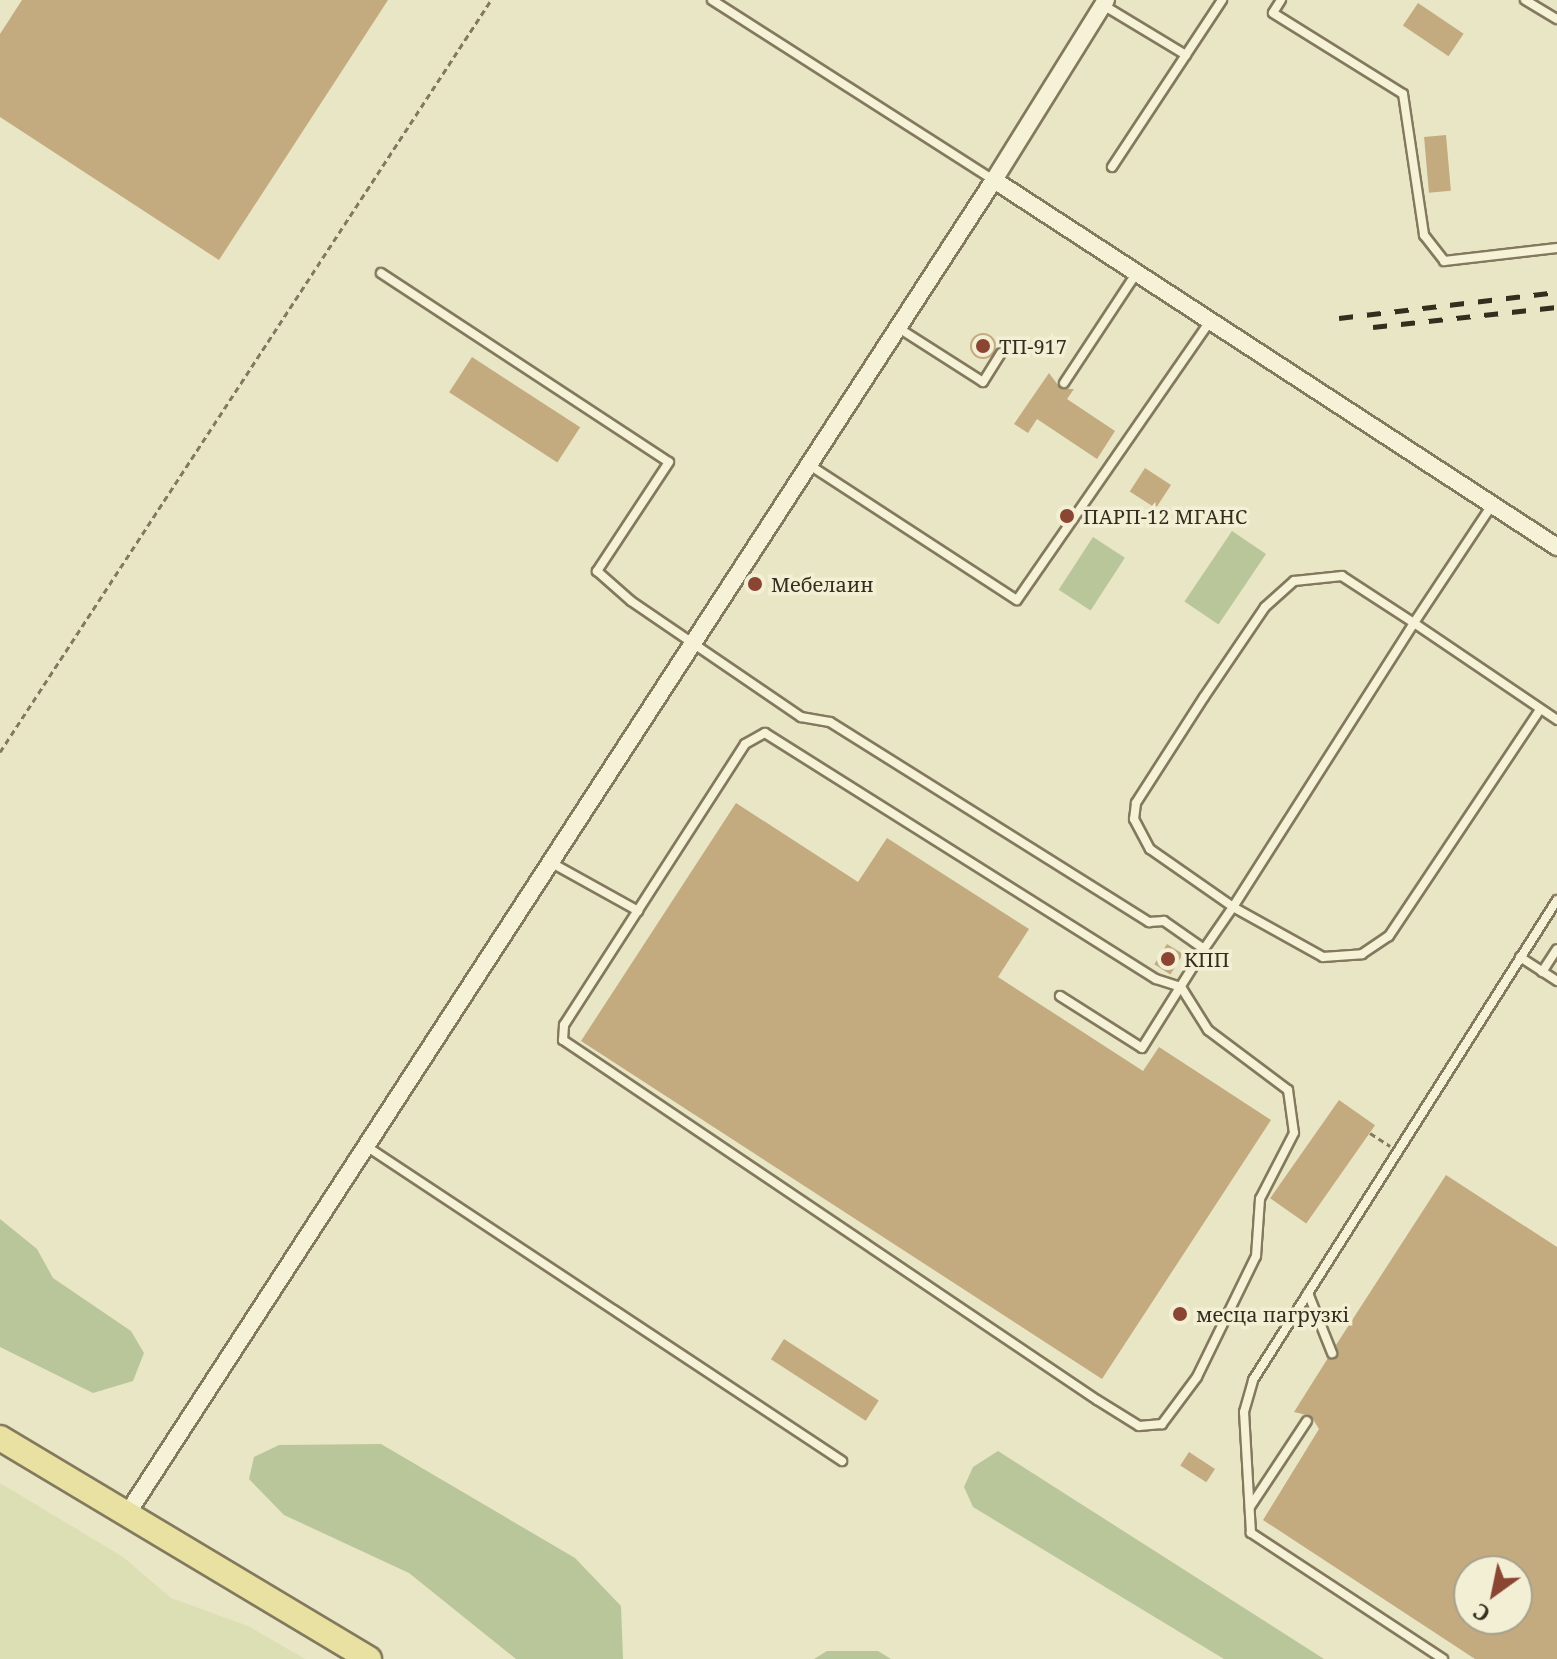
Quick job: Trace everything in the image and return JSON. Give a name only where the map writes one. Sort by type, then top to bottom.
[{"type":"main road","points":[[0,1438],[369,1659]]},
{"type":"street","points":[[127,1514],[994,180],[1105,2]]},
{"type":"street","points":[[994,180],[1557,547]]},
{"type":"lane","points":[[712,0],[994,180]]},
{"type":"lane","points":[[1112,167],[1222,0]]},
{"type":"lane","points":[[1281,0],[1273,13],[1403,94],[1424,235],[1444,261],[1557,248]]},
{"type":"lane","points":[[1525,0],[1557,19]]},
{"type":"lane","points":[[1105,2],[1186,55]]},
{"type":"lane","points":[[381,273],[669,462],[597,571],[690,646],[1204,949]]},
{"type":"lane","points":[[1064,383],[1136,274]]},
{"type":"lane","points":[[808,464],[1017,600],[1209,323]]},
{"type":"lane","points":[[897,326],[983,382],[1001,353]]},
{"type":"lane","points":[[1060,996],[1142,1048],[1492,505]]},
{"type":"lane","points":[[1540,710],[1389,936],[1372,949],[1323,957],[1233,907],[1144,844],[1134,824],[1136,803],[1286,586],[1313,574],[1337,574],[1557,720]]},
{"type":"lane","points":[[765,733],[1156,979],[1181,987],[1208,1030],[1288,1090],[1296,1122],[1260,1199],[1256,1256],[1197,1377],[1173,1414],[1146,1428],[575,1054],[563,1040],[564,1025],[745,744],[765,733]]},
{"type":"lane","points":[[549,862],[638,911]]},
{"type":"lane","points":[[1443,1659],[1251,1533],[1244,1412],[1253,1380],[1557,900]]},
{"type":"lane","points":[[1542,972],[1557,949]]},
{"type":"lane","points":[[1520,957],[1557,981]]},
{"type":"lane","points":[[365,1145],[842,1461]]},
{"type":"lane","points":[[1308,1293],[1332,1353]]},
{"type":"lane","points":[[1249,1508],[1307,1421]]},
{"type":"path","points":[[0,752],[491,0]]},
{"type":"path","points":[[1370,1133],[1379,1140]]},
{"type":"green space","points":[[1232,531],[1266,554],[1218,624],[1184,601]]},
{"type":"green space","points":[[1093,537],[1125,558],[1091,611],[1059,590]]},
{"type":"green space","points":[[0,1219],[37,1249],[53,1278],[131,1331],[144,1353],[133,1381],[93,1393],[0,1347]]},
{"type":"green space","points":[[381,1444],[575,1558],[621,1606],[623,1659],[516,1659],[409,1573],[284,1515],[249,1479],[254,1457],[279,1445]]},
{"type":"green space","points":[[998,1451],[1324,1659],[1224,1659],[973,1507],[964,1487],[973,1467]]},
{"type":"green space","points":[[0,1483],[123,1557],[171,1598],[248,1626],[305,1659],[0,1659]]},
{"type":"green space","points":[[827,1651],[878,1651],[891,1659],[814,1659]]},
{"type":"building","points":[[22,0],[388,0],[219,260],[0,117],[0,34]]},
{"type":"building","points":[[1418,3],[1464,34],[1448,56],[1403,25]]},
{"type":"building","points":[[1446,135],[1451,191],[1429,193],[1424,137]]},
{"type":"building","name":"ТП-917","points":[[983,333],[992,337],[996,346],[992,355],[983,359],[974,355],[970,346],[974,337]]},
{"type":"building","points":[[472,357],[580,427],[557,462],[449,392]]},
{"type":"building","points":[[1049,373],[1061,389],[1074,389],[1067,399],[1115,431],[1097,459],[1037,419],[1028,433],[1014,424]]},
{"type":"building","points":[[1145,468],[1171,485],[1156,508],[1130,491]]},
{"type":"building","points":[[736,803],[858,882],[887,838],[1029,929],[998,977],[1143,1071],[1159,1047],[1271,1120],[1102,1379],[581,1041]]},
{"type":"building","name":"КПП","points":[[1167,944],[1183,954],[1170,974],[1154,964]]},
{"type":"building","points":[[1339,1100],[1375,1125],[1306,1224],[1270,1198]]},
{"type":"building","points":[[1446,1175],[1557,1247],[1557,1659],[1475,1659],[1263,1520],[1319,1429],[1311,1416],[1294,1412],[1328,1358],[1338,1357],[1336,1345]]},
{"type":"building","points":[[784,1339],[879,1401],[866,1421],[771,1359]]},
{"type":"building","points":[[1189,1452],[1215,1469],[1206,1482],[1180,1465]]},
{"type":"railway","points":[[1339,318],[1557,292]]},
{"type":"railway","points":[[1373,327],[1557,307]]},
{"type":"place","name":"ТП-917","points":[[983,346]]},
{"type":"place","name":"ПАРП-12 МГАНС","points":[[1067,516]]},
{"type":"place","name":"Мебелаин","points":[[755,584]]},
{"type":"place","name":"КПП","points":[[1168,959]]},
{"type":"place","name":"месца пагрузкі","points":[[1180,1314]]}]
